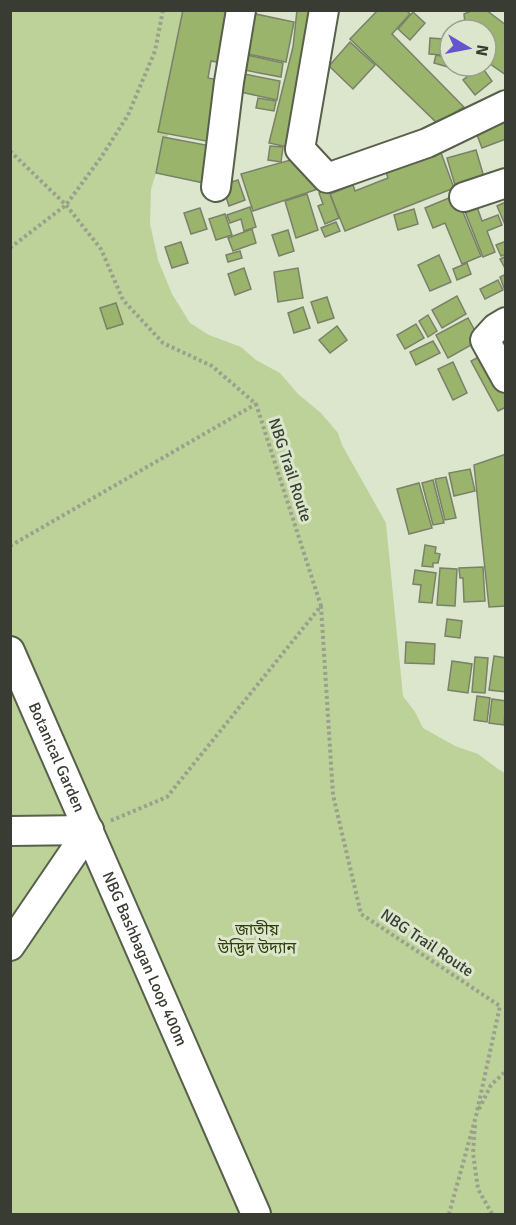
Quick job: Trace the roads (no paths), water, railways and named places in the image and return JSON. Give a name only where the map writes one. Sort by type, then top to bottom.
[{"type":"street","points":[[216,187],[242,10]]},
{"type":"street","points":[[324,10],[300,149],[327,178],[427,143],[506,105]]},
{"type":"street","points":[[464,197],[506,183]]},
{"type":"street","points":[[506,322],[496,328],[485,340],[506,378]]},
{"type":"street","name":"Botanical Garden","points":[[10,651],[89,830]]},
{"type":"street","points":[[10,831],[89,830]]},
{"type":"street","points":[[10,946],[89,830]]},
{"type":"street","name":"NBG Bashbagan Loop 400m","points":[[89,830],[256,1215]]},
{"type":"park label","name":"জাতীয় উদ্ভিদ উদ্যান","points":[[257,939]]}]
